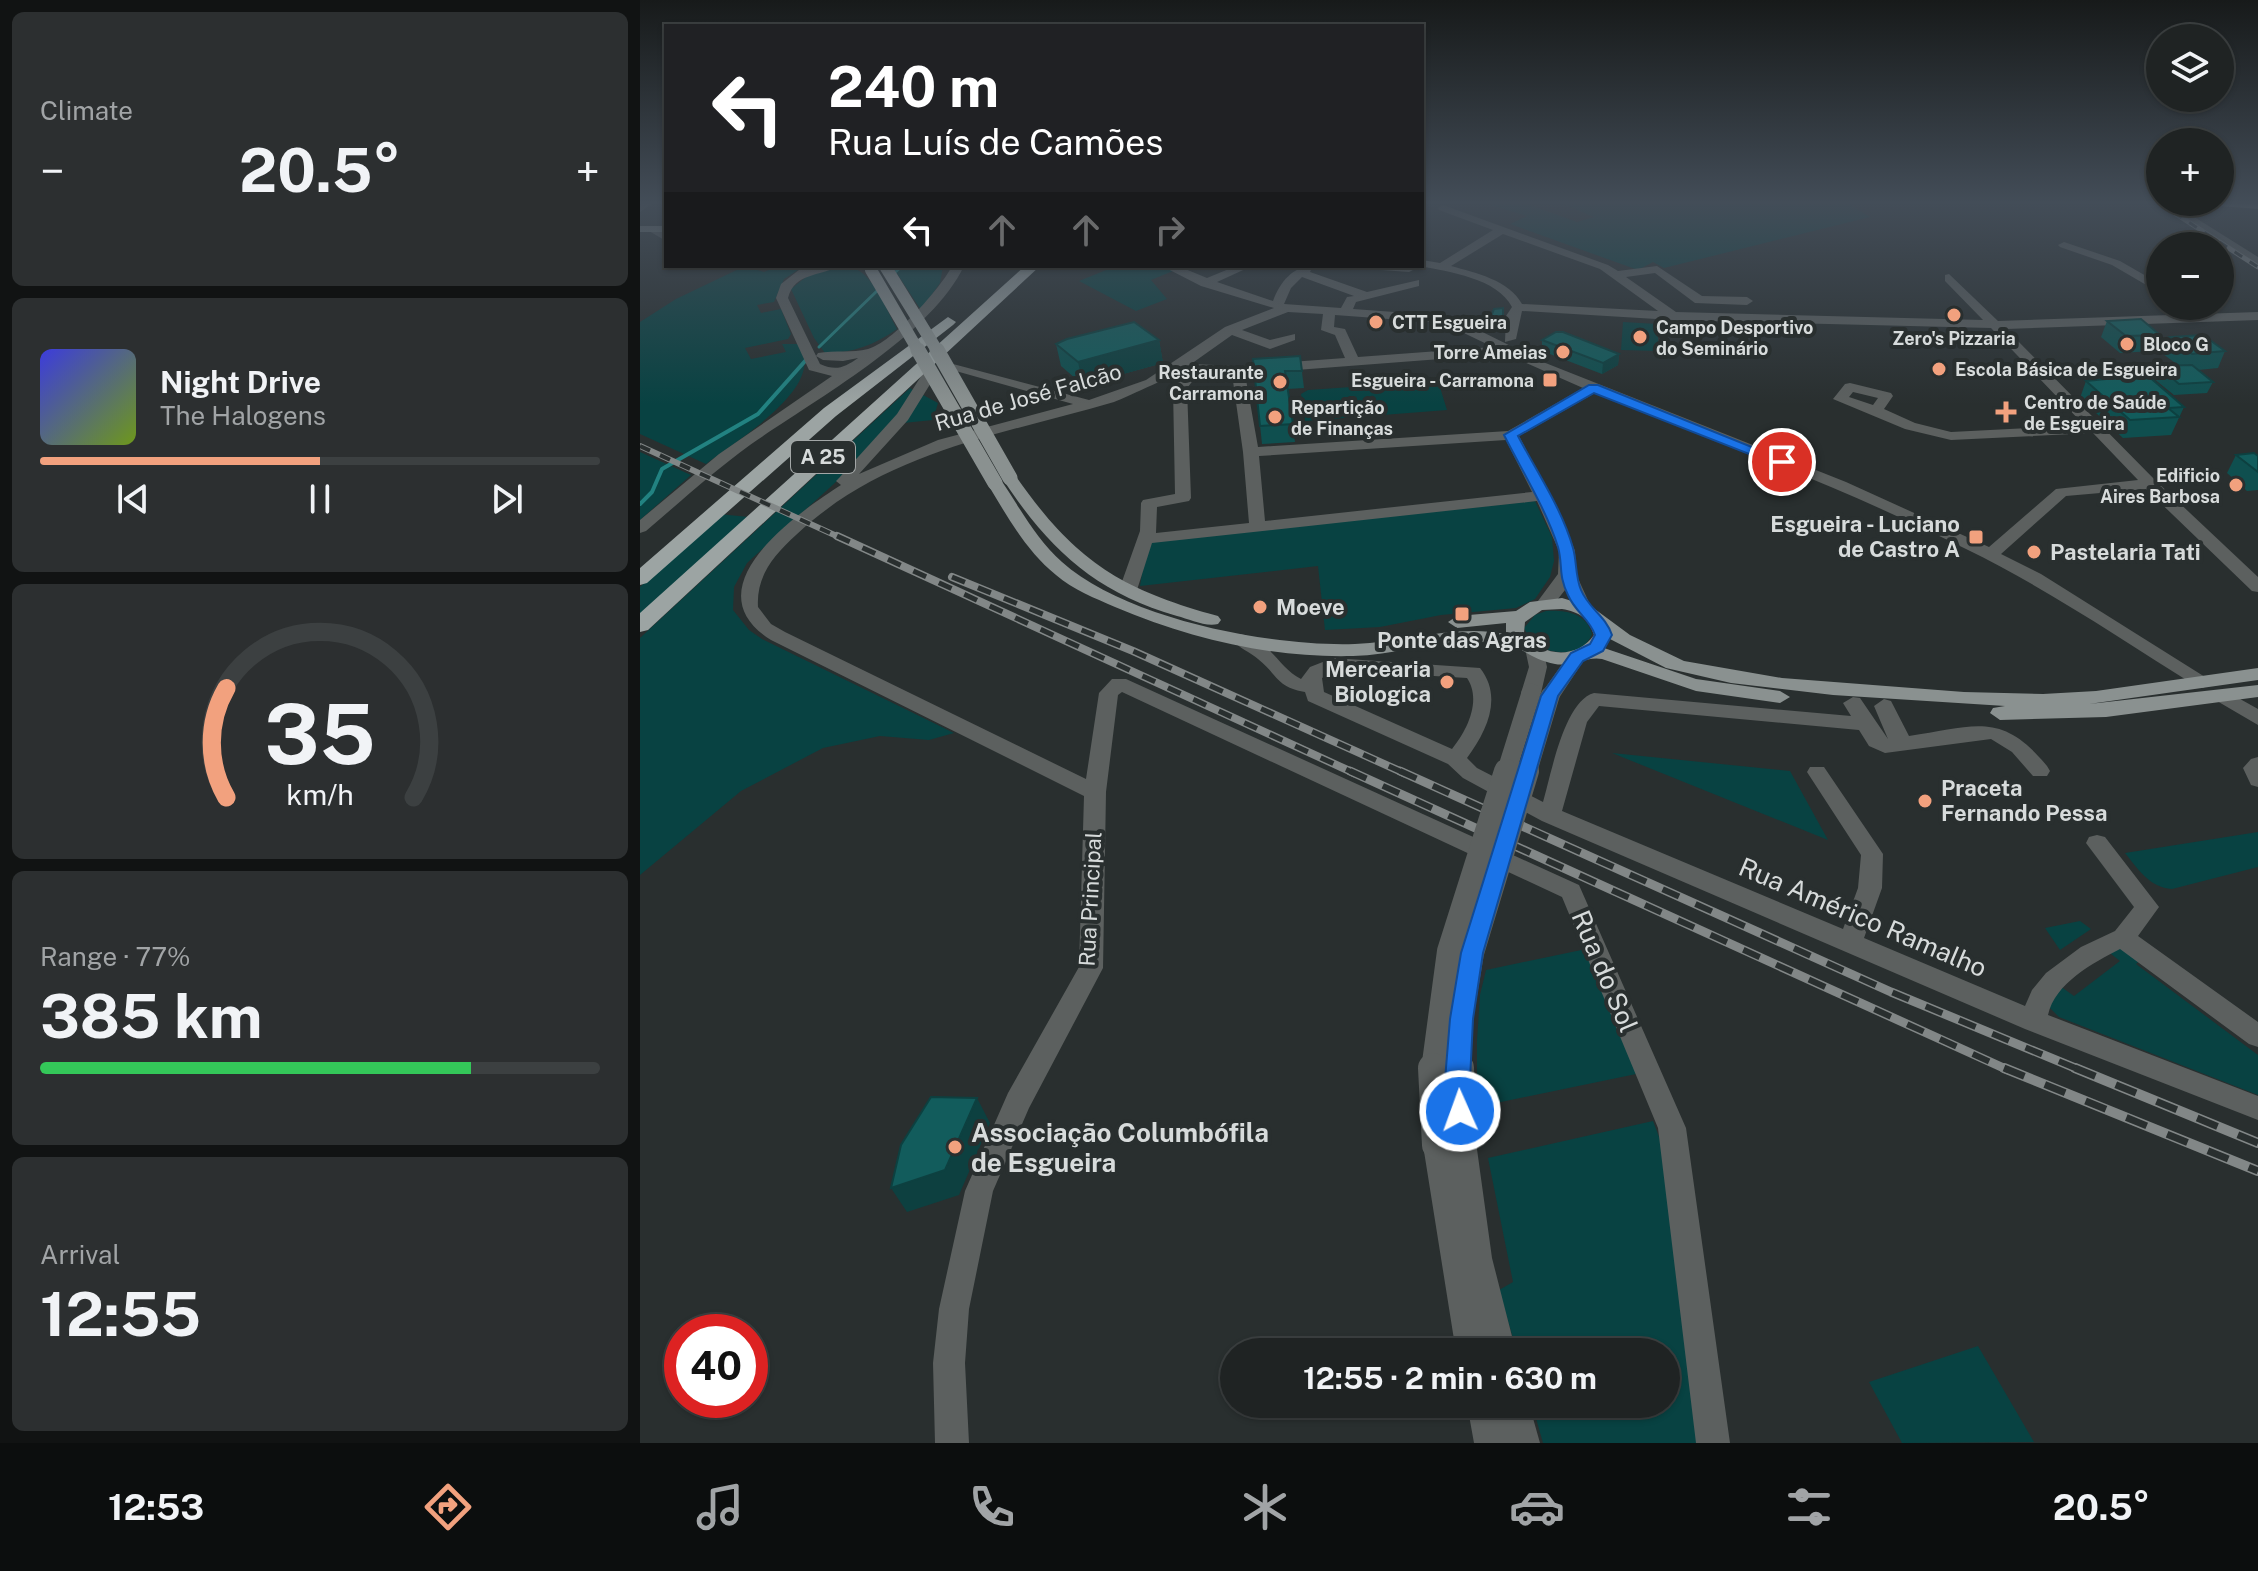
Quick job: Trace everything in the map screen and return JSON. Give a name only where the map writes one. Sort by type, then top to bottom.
[{"type":"highway","name":"A 25","points":[[640,579],[830,412],[942,328],[1007,270]]},
{"type":"highway","name":"A 25","points":[[640,625],[1028,270]]},
{"type":"main road","points":[[875,270],[930,373],[1003,480],[1056,542],[1083,567],[1128,590],[1197,616],[1241,627],[1309,637],[1363,637],[1520,616],[1544,605],[1569,605],[1591,615],[1614,634],[1665,662],[1729,678],[1827,688],[2019,700],[2095,697],[2258,674]]},
{"type":"main road","points":[[878,270],[901,287],[1031,538],[1066,575],[1170,623],[1241,640],[1317,650],[1357,650],[1469,634],[1519,642],[1535,653],[1557,658],[1584,654],[1625,657],[1670,677],[1739,694],[1884,706],[2029,714],[2106,710],[2258,691]]},
{"type":"main road","points":[[1584,654],[1603,635],[1591,615]]},
{"type":"main road","points":[[1519,642],[1514,631],[1520,616]]},
{"type":"street","points":[[805,270],[785,287],[782,298],[815,359],[827,372],[844,372]]},
{"type":"street","points":[[948,270],[948,283]]},
{"type":"street","points":[[640,528],[724,457],[885,345],[940,298],[958,270]]},
{"type":"street","points":[[1177,270],[1205,283],[1282,306],[1329,313],[1435,317],[1514,349],[1593,388],[1840,485],[1991,554],[2203,682]]},
{"type":"street","points":[[1205,283],[1236,270]]},
{"type":"street","points":[[1282,306],[1285,288],[1306,270]]},
{"type":"street","points":[[1314,270],[1364,295]]},
{"type":"street","points":[[1451,270],[1501,288],[1516,300],[1518,307],[1512,316],[1514,349]]},
{"type":"street","points":[[1606,270],[1618,275],[1673,316]]},
{"type":"street","points":[[1618,275],[1648,270]]},
{"type":"street","points":[[1659,270],[1699,300],[1747,301]]},
{"type":"street","points":[[2128,270],[2146,281]]},
{"type":"street","points":[[1949,278],[2095,429],[2258,587]]},
{"type":"street","points":[[1344,314],[1351,300],[1415,283]]},
{"type":"street","name":"Rua de José Falcão","points":[[1095,792],[796,647],[765,628],[749,608],[749,585],[754,573],[788,532],[827,499],[883,468],[957,437],[1136,389],[1187,368],[1230,330],[1282,306]]},
{"type":"street","points":[[1518,307],[1673,316],[1991,324],[2063,325],[2166,320]]},
{"type":"street","points":[[1329,313],[1327,330],[1340,332],[1353,362]]},
{"type":"street","points":[[2234,317],[2258,316]]},
{"type":"street","points":[[1230,330],[1270,345],[1290,337]]},
{"type":"street","points":[[815,359],[861,354],[885,345]]},
{"type":"street","points":[[1128,590],[1148,531],[1149,503],[1183,498],[1180,388],[1187,368],[1238,370],[1514,349]]},
{"type":"street","points":[[782,414],[806,388],[815,359]]},
{"type":"street","points":[[943,363],[1087,404]]},
{"type":"street","points":[[1238,370],[1251,452],[1257,527]]},
{"type":"street","points":[[827,499],[893,432],[914,404],[930,373]]},
{"type":"street","points":[[1251,452],[1511,435],[1593,388]]},
{"type":"street","points":[[1876,411],[1910,426],[1951,436],[2095,429]]},
{"type":"street","points":[[1511,435],[1567,551],[1567,574],[1591,615]]},
{"type":"street","points":[[1991,554],[2062,492],[2150,484]]},
{"type":"street","points":[[1144,539],[1542,496]]},
{"type":"street","points":[[1544,605],[1567,574]]},
{"type":"street","name":"Rua Américo Ramalho","points":[[1241,640],[1266,655],[1284,679],[1299,686],[1311,686],[1315,696],[1455,759],[1470,773],[1550,815],[2034,1021],[2258,1108]]},
{"type":"street","points":[[1311,686],[1317,671],[1357,650]]},
{"type":"street","points":[[1469,1338],[1454,1255],[1450,1143],[1458,1080],[1461,1019],[1472,953],[1540,694],[1535,653]]},
{"type":"street","points":[[1540,694],[1584,654]]},
{"type":"street","points":[[1333,664],[1473,672],[1480,679],[1484,692],[1472,736],[1455,759]]},
{"type":"street","name":"Rua Principal","points":[[952,1443],[949,1363],[962,1261],[979,1191],[1018,1102],[1091,968],[1095,792],[1109,693],[1119,683]]},
{"type":"street","name":"Rua do Sol","points":[[1119,683],[1571,891],[1672,1128],[1713,1443]]},
{"type":"street","points":[[2224,696],[2258,718]]},
{"type":"street","points":[[1550,815],[1577,721],[1594,699],[1865,724]]},
{"type":"street","points":[[1853,703],[1876,741],[1885,746],[1991,732],[2016,742],[2040,771]]},
{"type":"street","points":[[1884,706],[1903,744]]},
{"type":"street","points":[[2258,764],[2253,768],[2258,780]]},
{"type":"street","points":[[1817,772],[1872,854],[1870,888],[1850,942]]},
{"type":"street","points":[[2034,1021],[2040,998],[2052,983],[2109,942],[2123,938],[2147,907],[2097,843]]},
{"type":"street","points":[[2123,938],[2258,1036]]},
{"type":"street","points":[[1450,1143],[1497,1338]]},
{"type":"street","points":[[1486,1418],[1491,1443]]},
{"type":"street","points":[[1517,1418],[1523,1443]]},
{"type":"shaded area","points":[[736,270],[797,270],[784,279],[774,302],[757,305],[761,313],[781,309],[791,334],[788,339],[745,348],[751,359],[786,352],[782,344],[797,344],[804,360],[801,377],[775,411],[706,464],[640,434],[640,322],[676,299]]},
{"type":"shaded area","points":[[895,270],[942,270],[940,283],[921,310]]},
{"type":"shaded area","points":[[1105,270],[1173,271],[1151,280],[1167,299],[1136,311],[1079,281]]},
{"type":"shaded area","points":[[859,271],[873,284],[897,329],[863,347],[825,353],[814,338],[791,289],[811,273]]},
{"type":"shaded area","name":"Campo Desportivo do Seminário","points":[[1623,322],[1657,324],[1659,351],[1621,350]]},
{"type":"shaded area","points":[[1438,381],[1447,410],[1305,421],[1301,394],[1308,390]]},
{"type":"shaded area","points":[[910,388],[938,403],[933,420],[893,424],[837,481],[747,563],[734,587],[733,610],[749,630],[762,639],[954,733],[929,740],[880,736],[823,748],[741,791],[640,875],[640,638]]},
{"type":"shaded area","points":[[640,452],[691,475],[640,520]]},
{"type":"shaded area","points":[[1535,501],[1552,537],[1554,561],[1550,577],[1535,599],[1516,608],[1441,615],[1380,627],[1325,630],[1318,566],[1140,586],[1147,542]]},
{"type":"shaded area","points":[[718,514],[749,517],[640,616],[640,587]]},
{"type":"shaded area","points":[[1546,611],[1568,612],[1580,617],[1592,634],[1581,648],[1574,651],[1557,652],[1532,644],[1524,628],[1535,615]]},
{"type":"shaded area","points":[[1612,753],[1790,771],[1828,840]]},
{"type":"shaded area","points":[[2258,832],[2258,867],[2172,889],[2151,881],[2125,853]]},
{"type":"shaded area","points":[[2080,921],[2091,929],[2060,950],[2045,928]]},
{"type":"shaded area","points":[[2121,945],[2143,958],[2136,964],[2258,1055],[2258,1095],[2059,1017],[2049,1007],[2060,986],[2074,996],[2120,961],[2106,950]]},
{"type":"shaded area","points":[[1591,948],[1641,1073],[1477,1107],[1480,995],[1486,970]]},
{"type":"shaded area","points":[[1653,1121],[1672,1171],[1706,1443],[1543,1443],[1536,1418],[1680,1418],[1680,1338],[1513,1338],[1499,1290],[1513,1282],[1488,1158]]},
{"type":"shaded area","points":[[1978,1346],[2034,1442],[1902,1443],[1869,1382]]},
{"type":"building","points":[[1503,308],[1503,320],[1489,321],[1494,309]]},
{"type":"building","points":[[2141,319],[2160,335],[2126,336],[2107,321]]},
{"type":"building","points":[[1134,322],[1159,340],[1078,362],[1056,344],[1067,339]]},
{"type":"building","points":[[1556,332],[1619,354],[1603,363],[1542,340]]},
{"type":"building","points":[[2203,335],[2225,351],[2192,354],[2170,337]]},
{"type":"building","points":[[1300,356],[1302,371],[1285,371],[1293,424],[1260,426],[1253,359]]},
{"type":"building","points":[[2192,365],[2213,382],[2179,384],[2158,366]]},
{"type":"building","points":[[2147,375],[2184,407],[2168,408],[2179,417],[2130,420],[2086,381]]},
{"type":"building","points":[[2254,453],[2258,456],[2258,472],[2236,455]]},
{"type":"building","points":[[931,1097],[977,1098],[945,1170],[891,1188],[901,1145]]},
{"type":"waterway","points":[[891,276],[897,270]]},
{"type":"waterway","points":[[819,347],[879,289]]},
{"type":"waterway","points":[[640,504],[652,492],[662,469],[758,414],[806,360]]},
{"type":"railway","points":[[640,446],[841,538]]},
{"type":"railway","points":[[837,536],[1354,773]]},
{"type":"railway","points":[[952,577],[1133,651],[1404,773]]},
{"type":"railway","points":[[1350,771],[2008,1070]]},
{"type":"railway","points":[[1400,771],[1891,992],[2080,1070]]},
{"type":"railway","points":[[2004,1068],[2258,1171]]},
{"type":"railway","points":[[2075,1068],[2258,1143]]},
{"type":"place","name":"Zero's Pizzaria","points":[[1954,315]]},
{"type":"place","name":"CTT Esgueira","points":[[1376,322]]},
{"type":"place","name":"Campo Desportivo do Seminário","points":[[1640,337]]},
{"type":"place","name":"Bloco G","points":[[2127,344]]},
{"type":"place","name":"Torre Ameias","points":[[1563,352]]},
{"type":"place","name":"Escola Básica de Esgueira","points":[[1939,369]]},
{"type":"place","name":"Esgueira - Carramona","points":[[1550,380]]},
{"type":"place","name":"Restaurante Carramona","points":[[1280,382]]},
{"type":"place","name":"Centro de Saúde de Esgueira","points":[[2006,412]]},
{"type":"place","name":"Repartição de Finanças","points":[[1275,417]]},
{"type":"place","name":"Edificio Aires Barbosa","points":[[2236,485]]},
{"type":"place","name":"Esgueira - Luciano de Castro A","points":[[1976,537]]},
{"type":"place","name":"Pastelaria Tati","points":[[2034,552]]},
{"type":"place","name":"Moeve","points":[[1260,607]]},
{"type":"place","name":"Ponte das Agras","points":[[1462,614]]},
{"type":"place","name":"Mercearia Biologica","points":[[1447,682]]},
{"type":"place","name":"Praceta Fernando Pessa","points":[[1925,801]]},
{"type":"place","name":"Associação Columbófila de Esgueira","points":[[955,1147]]},
{"type":"route","points":[[1460,1111],[1461,1019],[1472,953],[1550,696],[1577,657],[1597,647],[1603,635],[1599,621],[1583,609],[1575,594],[1567,574],[1567,551],[1557,525],[1511,435],[1593,388],[1782,462]]}]
